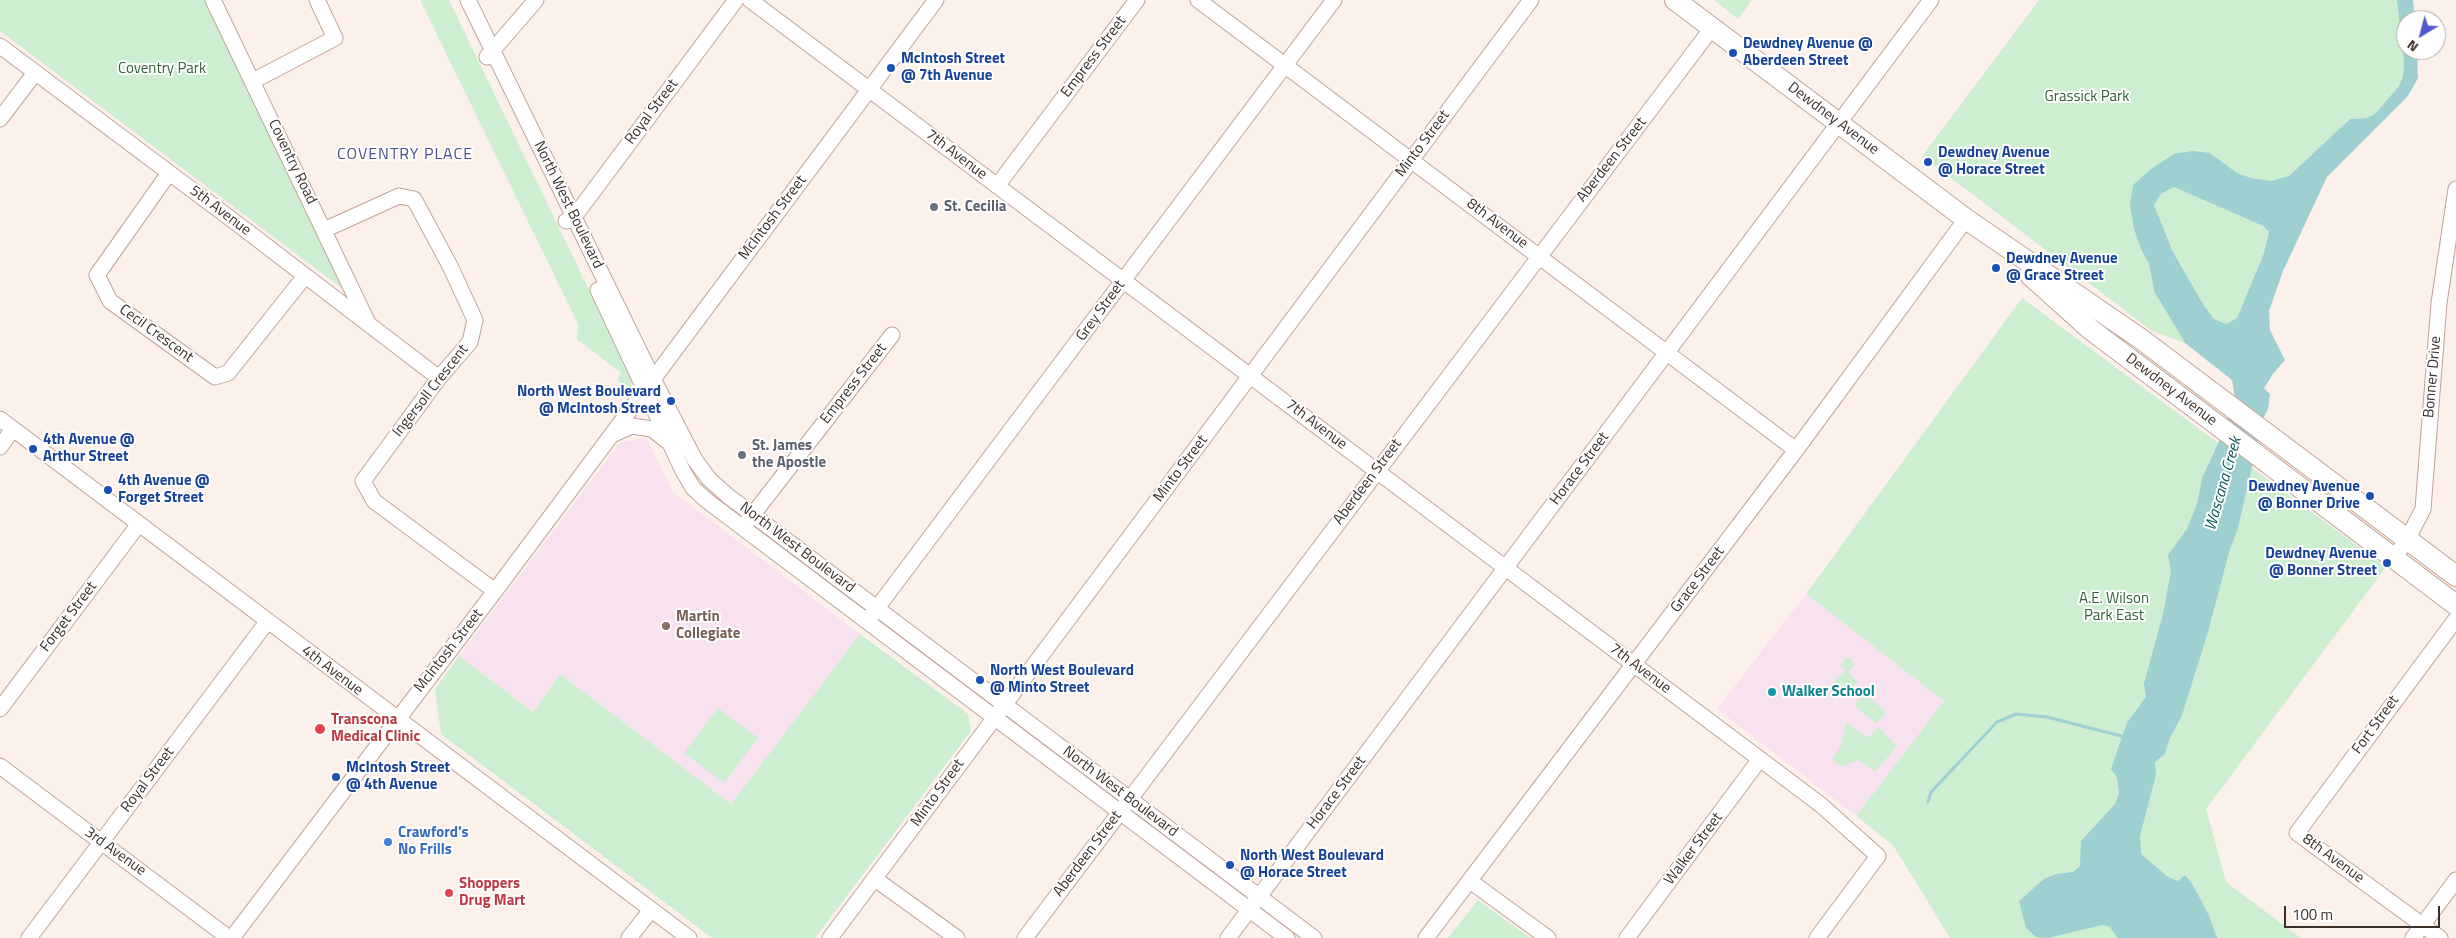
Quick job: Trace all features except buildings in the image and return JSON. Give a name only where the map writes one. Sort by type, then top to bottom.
[{"type":"main road","name":"Dewdney Avenue","points":[[1675,0],[1966,219],[2141,338],[2456,576]]},
{"type":"main road","name":"Dewdney Avenue","points":[[1966,219],[2090,328],[2456,605]]},
{"type":"street","name":"Coventry Road","points":[[213,0],[369,326]]},
{"type":"street","points":[[253,81],[334,38],[317,0]]},
{"type":"street","name":"North West Boulevard","points":[[460,0],[490,54]]},
{"type":"street","name":"North West Boulevard","points":[[468,0],[490,54],[649,385],[695,460],[709,479],[752,514],[1314,938]]},
{"type":"street","points":[[490,54],[536,0]]},
{"type":"street","name":"Royal Street","points":[[569,219],[736,0]]},
{"type":"street","name":"7th Avenue","points":[[750,0],[1821,805],[1878,856],[1817,938]]},
{"type":"street","name":"McIntosh Street","points":[[230,938],[495,591],[936,0]]},
{"type":"street","name":"Empress Street","points":[[997,186],[1138,0]]},
{"type":"street","name":"8th Avenue","points":[[1198,0],[1412,159],[1796,450]]},
{"type":"street","name":"Grey Street","points":[[867,621],[1334,0]]},
{"type":"street","name":"Minto Street","points":[[830,938],[1531,0]]},
{"type":"street","name":"Horace Street","points":[[1228,938],[1931,0]]},
{"type":"street","name":"Aberdeen Street","points":[[1025,938],[1712,28]]},
{"type":"street","name":"5th Avenue","points":[[0,46],[439,378]]},
{"type":"street","points":[[0,119],[35,72]]},
{"type":"street","name":"Cecil Crescent","points":[[168,172],[96,275],[110,301],[215,376],[228,373],[305,276]]},
{"type":"street","name":"Bonner Drive","points":[[2394,558],[2407,540],[2423,508],[2439,303],[2456,189]]},
{"type":"street","name":"Ingersoll Crescent","points":[[324,230],[399,196],[414,199],[450,266],[475,320],[470,342],[439,378],[363,481],[374,501],[495,591]]},
{"type":"street","name":"Grace Street","points":[[1426,938],[1796,450],[1966,219]]},
{"type":"street","name":"Empress Street","points":[[742,528],[892,335]]},
{"type":"street","name":"North West Boulevard","points":[[649,385],[669,444],[693,488],[742,528],[1287,938]]},
{"type":"street","name":"4th Avenue","points":[[0,419],[396,720],[689,938]]},
{"type":"street","points":[[610,436],[632,426],[652,429],[669,444]]},
{"type":"street","points":[[0,447],[13,429]]},
{"type":"street","name":"Forget Street","points":[[0,710],[139,524]]},
{"type":"street","name":"Fort Street","points":[[2297,833],[2456,619]]},
{"type":"street","name":"Royal Street","points":[[29,938],[267,622]]},
{"type":"street","name":"Walker Street","points":[[1627,938],[1760,759]]},
{"type":"street","name":"3rd Avenue","points":[[0,766],[230,938]]},
{"type":"street","name":"8th Avenue","points":[[2297,833],[2440,938]]},
{"type":"street","points":[[875,879],[957,938]]},
{"type":"street","points":[[2413,938],[2456,880]]},
{"type":"street","points":[[1470,881],[1548,938]]},
{"type":"street","points":[[629,938],[651,910]]},
{"type":"shaded area","name":"Martin Collegiate","points":[[646,437],[673,492],[860,634],[731,804],[560,674],[533,712],[459,656],[620,443]]},
{"type":"shaded area","points":[[1806,594],[1944,701],[1856,816],[1717,709]]},
{"type":"green space","name":"Coventry Park","points":[[0,0],[205,0],[344,290],[0,31]]},
{"type":"green space","points":[[420,0],[449,0],[633,381],[629,389],[617,380],[621,373],[577,339],[578,324]]},
{"type":"green space","points":[[1714,0],[1752,0],[1738,19]]},
{"type":"green space","name":"Grassick Park","points":[[2039,0],[2397,0],[2396,60],[2404,60],[2404,62],[2403,76],[2399,86],[2375,114],[2367,118],[2350,119],[2289,176],[2271,182],[2251,178],[2237,173],[2210,153],[2151,169],[2141,249],[2149,264],[2154,291],[2185,343],[2152,331],[1922,156]]},
{"type":"green space","points":[[2174,187],[2263,226],[2269,232],[2264,253],[2237,318],[2226,324],[2214,319],[2203,304],[2173,252],[2154,205],[2161,194]]},
{"type":"green space","name":"A.E. Wilson Park East","points":[[2022,298],[2386,567],[2206,809],[2226,882],[2301,938],[1950,938],[1893,845],[1856,816],[1944,701],[1806,594]]},
{"type":"green space","points":[[860,634],[968,714],[971,731],[815,938],[712,938],[441,734],[435,689],[459,656],[533,712],[560,674],[731,804]]},
{"type":"green space","points":[[1848,657],[1855,664],[1848,672],[1858,682],[1846,695],[1833,683],[1845,670],[1840,665]]},
{"type":"green space","points":[[1864,693],[1886,712],[1876,724],[1854,705]]},
{"type":"green space","points":[[718,708],[758,738],[724,783],[684,753]]},
{"type":"green space","points":[[1846,722],[1868,738],[1878,727],[1897,746],[1875,772],[1858,760],[1842,767],[1832,760],[1841,746]]},
{"type":"green space","points":[[1478,900],[1530,938],[1448,938]]},
{"type":"water","points":[[2397,0],[2413,0],[2414,10],[2398,10]]},
{"type":"water","name":"Wascana Creek","points":[[2404,60],[2417,60],[2418,78],[2408,96],[2327,177],[2283,271],[2269,311],[2270,330],[2285,360],[2264,388],[2270,394],[2268,409],[2263,419],[2238,528],[2229,552],[2208,632],[2182,715],[2169,740],[2165,754],[2155,762],[2156,775],[2140,836],[2141,854],[2168,877],[2178,881],[2185,875],[2193,885],[2209,916],[2217,938],[2117,938],[2110,927],[2102,925],[2048,938],[2036,937],[2026,928],[2019,901],[2044,879],[2056,874],[2073,872],[2080,866],[2081,841],[2115,804],[2119,793],[2117,778],[2111,769],[2127,723],[2146,697],[2144,684],[2163,614],[2171,571],[2168,555],[2187,529],[2197,504],[2202,478],[2217,446],[2235,398],[2232,380],[2185,343],[2154,291],[2149,264],[2134,229],[2130,205],[2133,185],[2151,169],[2174,154],[2193,151],[2210,153],[2237,173],[2251,178],[2271,181],[2289,176],[2350,119],[2367,118],[2375,114],[2399,86],[2403,76]],"holes":[[[2174,187],[2263,226],[2269,232],[2264,253],[2237,318],[2226,324],[2214,319],[2203,304],[2173,252],[2154,205],[2161,194]]]},
{"type":"waterway","points":[[1928,802],[1931,792],[1997,722],[2016,714],[2047,717],[2125,737]]},
{"type":"place","name":"Dewdney Avenue @ Aberdeen Street","points":[[1733,53]]},
{"type":"place","name":"McIntosh Street @ 7th Avenue","points":[[891,68]]},
{"type":"place","name":"Dewdney Avenue @ Horace Street","points":[[1928,162]]},
{"type":"place","name":"St. Cecilia","points":[[934,207]]},
{"type":"place","name":"Dewdney Avenue @ Grace Street","points":[[1996,268]]},
{"type":"place","name":"North West Boulevard @ McIntosh Street","points":[[671,401]]},
{"type":"place","name":"4th Avenue @ Arthur Street","points":[[33,449]]},
{"type":"place","name":"St. James the Apostle","points":[[742,455]]},
{"type":"place","name":"4th Avenue @ Forget Street","points":[[108,490]]},
{"type":"place","name":"Dewdney Avenue @ Bonner Drive","points":[[2370,496]]},
{"type":"place","name":"Dewdney Avenue @ Bonner Street","points":[[2387,563]]},
{"type":"place","name":"Martin Collegiate","points":[[666,626]]},
{"type":"place","name":"North West Boulevard @ Minto Street","points":[[980,680]]},
{"type":"place","name":"Walker School","points":[[1772,692]]},
{"type":"place","name":"Transcona Medical Clinic","points":[[320,729]]},
{"type":"place","name":"McIntosh Street @ 4th Avenue","points":[[336,777]]},
{"type":"place","name":"Crawford's No Frills","points":[[388,842]]},
{"type":"place","name":"North West Boulevard @ Horace Street","points":[[1230,865]]},
{"type":"place","name":"Shoppers Drug Mart","points":[[449,893]]},
{"type":"district","name":"COVENTRY PLACE","points":[[405,155]]}]
